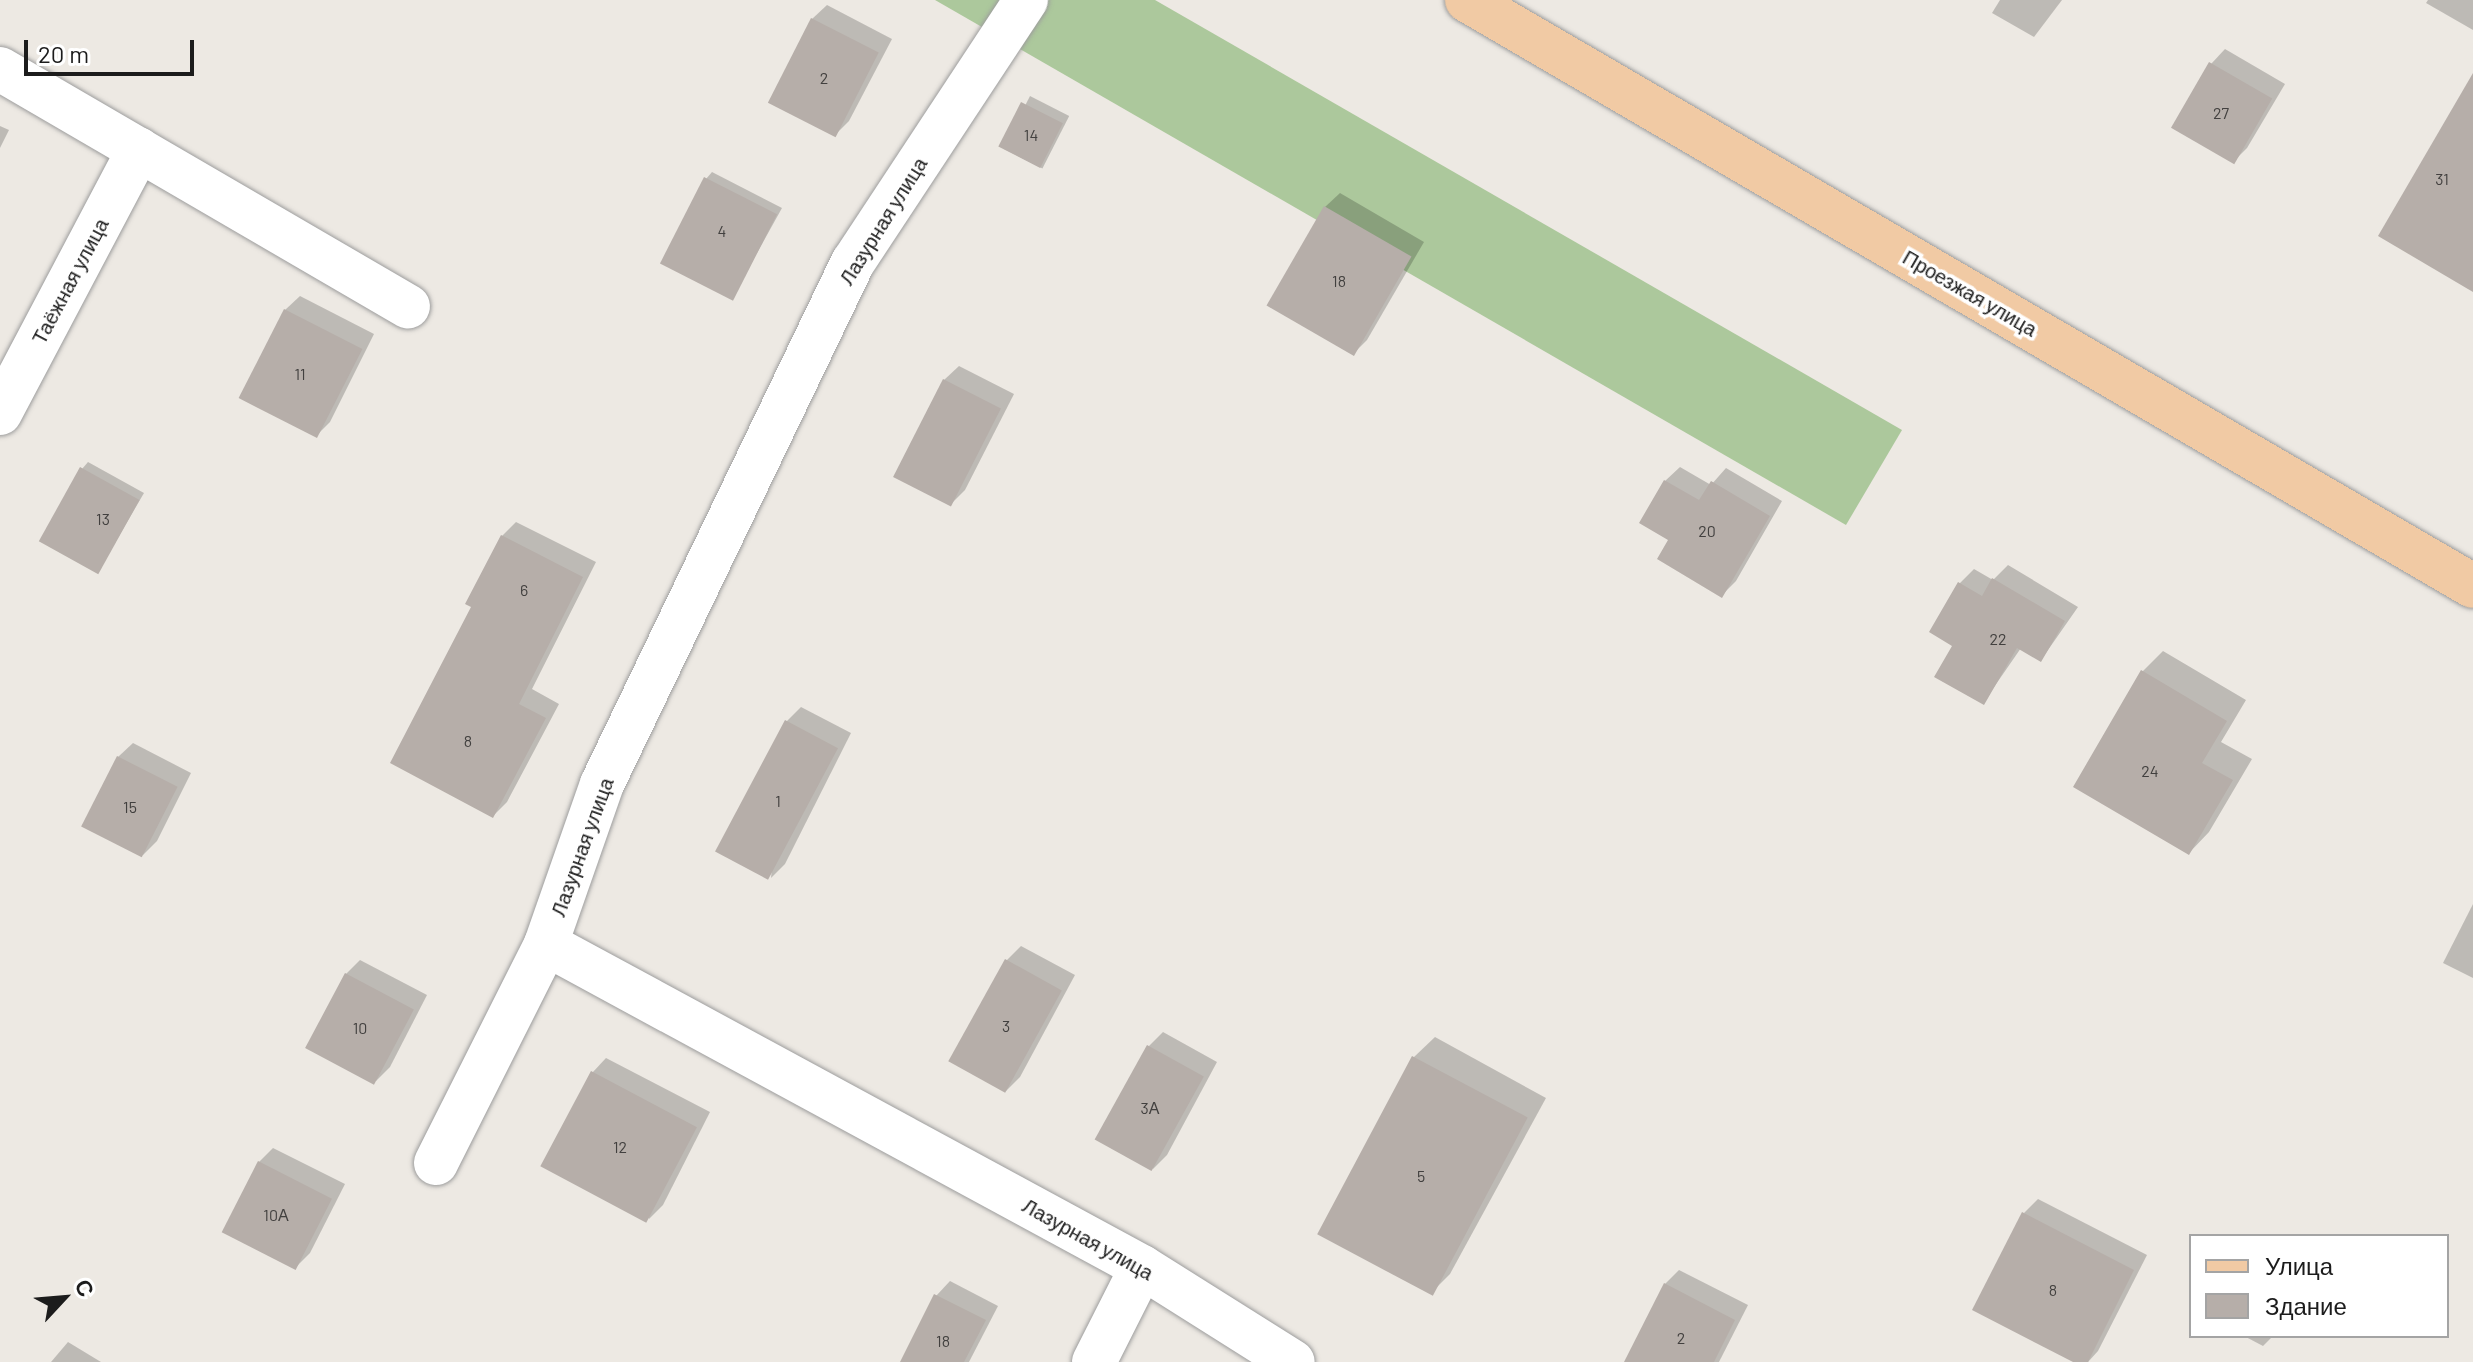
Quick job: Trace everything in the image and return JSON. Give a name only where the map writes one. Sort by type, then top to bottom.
[{"type":"main road","name":"Проезжая улица","points":[[1467,0],[2473,586]]},
{"type":"street","name":"Лазурная улица","points":[[1026,0],[853,262],[602,784],[546,944],[1142,1267],[1293,1362]]},
{"type":"street","points":[[0,69],[408,306]]},
{"type":"street","name":"Таёжная улица","points":[[0,413],[139,149]]},
{"type":"street","points":[[436,1163],[546,944]]},
{"type":"street","points":[[1094,1362],[1142,1267]]},
{"type":"green space","points":[[935,0],[1155,0],[1902,430],[1846,525]]},
{"type":"building","points":[[811,18],[879,53],[836,137],[768,103]]},
{"type":"building","points":[[2209,62],[2272,98],[2234,164],[2171,128]]},
{"type":"building","points":[[2473,73],[2473,292],[2378,236]]},
{"type":"building","points":[[1021,102],[1063,123],[1040,168],[998,147]]},
{"type":"building","points":[[704,177],[777,214],[733,301],[660,263]]},
{"type":"building","points":[[1324,206],[1411,256],[1354,356],[1266,306]]},
{"type":"building","points":[[284,309],[362,349],[317,438],[239,398]]},
{"type":"building","points":[[943,379],[1001,409],[951,507],[893,477]]},
{"type":"building","points":[[80,467],[139,500],[98,574],[39,541]]},
{"type":"building","points":[[1664,480],[1699,500],[1711,481],[1770,516],[1722,598],[1657,559],[1668,540],[1639,523]]},
{"type":"building","points":[[501,535],[583,577],[519,704],[546,718],[493,818],[390,763],[471,607],[465,604]]},
{"type":"building","points":[[1992,578],[2065,621],[2041,662],[2017,648],[1984,705],[1934,677],[1952,646],[1929,632],[1958,582],[1982,596]]},
{"type":"building","points":[[2141,670],[2227,721],[2202,763],[2233,780],[2189,855],[2073,787]]},
{"type":"building","points":[[785,720],[838,748],[768,880],[715,852]]},
{"type":"building","points":[[117,756],[178,787],[142,857],[81,826]]},
{"type":"building","points":[[1005,959],[1062,991],[1005,1093],[948,1061]]},
{"type":"building","points":[[345,973],[414,1010],[374,1085],[305,1048]]},
{"type":"building","points":[[1147,1045],[1204,1077],[1151,1171],[1095,1139]]},
{"type":"building","points":[[1412,1056],[1528,1118],[1433,1296],[1317,1234]]},
{"type":"building","points":[[591,1071],[697,1127],[646,1223],[540,1166]]},
{"type":"building","points":[[258,1161],[332,1199],[296,1270],[222,1232]]},
{"type":"building","points":[[2022,1212],[2134,1270],[2088,1362],[2073,1362],[1972,1310]]},
{"type":"building","points":[[1664,1283],[1735,1320],[1714,1362],[1624,1362]]},
{"type":"building","points":[[934,1294],[986,1320],[964,1362],[900,1362]]}]
